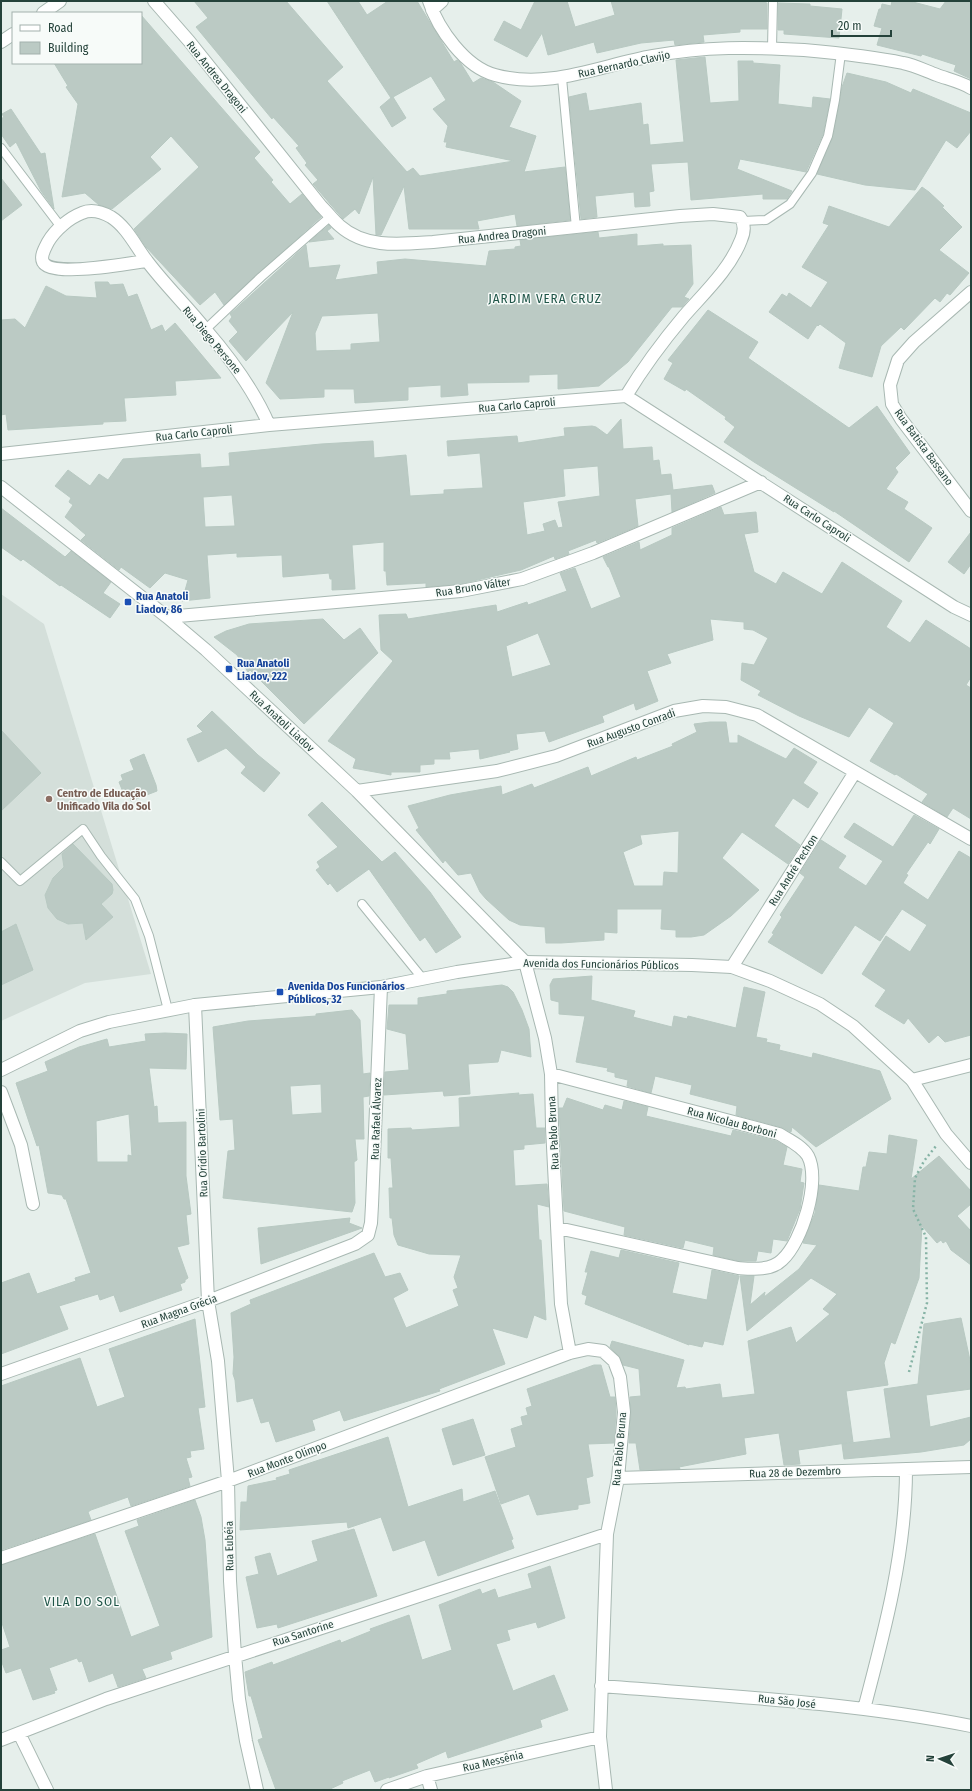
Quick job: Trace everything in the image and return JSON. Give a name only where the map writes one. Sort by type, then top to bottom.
[{"type":"street","points":[[44,12],[60,1]]},
{"type":"street","name":"Rua Andrea Dragoni","points":[[154,1],[331,216],[342,227],[360,238],[377,243],[397,244],[433,242],[680,216],[713,214],[740,216],[743,221]]},
{"type":"street","points":[[431,5],[442,1]]},
{"type":"street","name":"Rua Bernardo Clavijo","points":[[431,5],[452,44],[471,63],[494,75],[524,80],[562,78],[652,56],[713,48],[772,48],[841,53],[904,63],[971,88]]},
{"type":"street","points":[[1,42],[12,35]]},
{"type":"street","name":"Rua Diego Persone","points":[[146,261],[101,268],[54,268],[46,266],[43,262],[42,256],[49,239],[60,226],[78,214],[86,211],[102,213],[112,217],[129,235],[146,261],[206,329],[250,386],[269,425]]},
{"type":"street","points":[[626,396],[665,339],[718,277],[734,254],[742,239],[745,227],[743,221]]},
{"type":"street","name":"Rua Batista Bassano","points":[[971,292],[914,342],[898,360],[890,385],[892,404],[901,419],[971,511]]},
{"type":"street","name":"Rua Carlo Caproli","points":[[1,454],[269,425],[626,396],[954,607],[971,615]]},
{"type":"street","name":"Rua Bruno Válter","points":[[167,617],[461,591],[522,579],[593,553],[761,482]]},
{"type":"street","name":"Rua Anatoli Liadov","points":[[1,487],[167,617],[206,650],[357,791],[525,962]]},
{"type":"street","name":"Rua Augusto Conradi","points":[[357,791],[497,771],[556,756],[674,711],[703,706],[726,707],[757,715],[971,839]]},
{"type":"street","name":"Rua André Pechon","points":[[732,967],[855,772]]},
{"type":"street","name":"Avenida dos Funcionários Públicos","points":[[1,1070],[80,1031],[110,1022],[195,1005],[381,987],[525,962],[732,967],[770,981],[820,1004],[853,1026],[912,1080],[946,1134],[971,1162]]},
{"type":"street","name":"Rua Pablo Bruna","points":[[525,962],[545,1038],[550,1074],[561,1304],[570,1353],[588,1349],[604,1351],[614,1361],[620,1377],[624,1412],[618,1478],[607,1534],[600,1737],[606,1790]]},
{"type":"street","name":"Rua Rafael Álvarez","points":[[355,1244],[368,1235],[371,1223],[381,987]]},
{"type":"street","name":"Rua Orídio Bartolini","points":[[195,1005],[208,1301]]},
{"type":"street","points":[[912,1080],[971,1065]]},
{"type":"street","name":"Rua Nicolau Borboni","points":[[550,1074],[778,1134],[795,1143],[808,1156],[812,1178],[806,1216],[796,1241],[782,1261],[762,1269],[738,1268],[558,1228]]},
{"type":"street","points":[[1,1092],[21,1145],[33,1204]]},
{"type":"street","name":"Rua Magna Grécia","points":[[1,1374],[208,1301],[355,1244]]},
{"type":"street","name":"Rua Eubéia","points":[[208,1301],[218,1361],[228,1482],[230,1581],[239,1699],[246,1741],[257,1790]]},
{"type":"street","name":"Rua Monte Olimpo","points":[[1,1558],[228,1482],[570,1353]]},
{"type":"street","name":"Rua 28 de Dezembro","points":[[618,1478],[971,1467]]},
{"type":"street","points":[[864,1709],[886,1628],[898,1562],[906,1496],[906,1469]]},
{"type":"street","name":"Rua Santorine","points":[[1,1740],[106,1699],[235,1655],[607,1534]]},
{"type":"street","name":"Rua São José","points":[[601,1686],[758,1698],[864,1709],[923,1717],[971,1726]]},
{"type":"street","points":[[19,1734],[47,1790]]},
{"type":"street","name":"Rua Messênia","points":[[387,1790],[427,1776],[600,1737]]},
{"type":"street","points":[[427,1776],[431,1790]]},
{"type":"lane","points":[[772,48],[773,1]]},
{"type":"lane","points":[[743,221],[766,220],[790,204],[812,173],[828,136],[835,100],[841,53]]},
{"type":"lane","points":[[562,78],[576,228]]},
{"type":"lane","points":[[1,148],[60,226]]},
{"type":"lane","points":[[206,329],[261,277],[331,216]]},
{"type":"lane","points":[[1,862],[20,881],[83,829],[101,856],[135,899],[149,936],[168,1010]]},
{"type":"lane","points":[[362,904],[423,979]]},
{"type":"path","points":[[909,1372],[927,1303],[926,1237],[913,1208],[915,1178],[924,1161],[946,1134]]},
{"type":"shaded area","name":"Centro de Educação Unificado Vila do Sol","points":[[1,594],[44,624],[151,974],[85,983],[1,1021]]},
{"type":"building","points":[[194,1],[286,1],[343,67],[327,81],[407,172],[413,168],[420,176],[514,161],[446,147],[447,142],[444,142],[448,126],[433,109],[446,100],[431,76],[393,97],[406,118],[392,127],[380,107],[391,98],[327,1],[358,1],[367,15],[388,1],[417,1],[454,62],[457,60],[460,62],[473,83],[481,78],[493,82],[521,101],[509,127],[536,136],[524,172],[565,167],[570,220],[517,226],[515,214],[477,221],[479,229],[409,229],[404,186],[381,235],[376,235],[373,177],[359,214],[355,209],[343,219],[313,184],[318,180],[305,165],[307,163],[296,148],[299,146],[273,117],[272,119],[196,27],[208,18]]},
{"type":"building","points":[[535,1],[567,1],[575,27],[615,15],[611,1],[763,1],[767,3],[767,29],[740,29],[740,32],[703,35],[704,42],[675,45],[674,40],[641,43],[597,53],[594,42],[548,55],[542,33],[527,57],[494,40],[504,21],[521,30]]},
{"type":"building","points":[[892,1],[909,1],[940,9],[946,1],[971,1],[971,79],[954,71],[956,65],[922,54],[921,56],[877,45],[882,28],[874,26],[879,9],[881,9],[882,4],[891,6]]},
{"type":"building","points":[[778,3],[810,4],[810,6],[842,9],[839,38],[784,34],[784,30],[778,30]]},
{"type":"building","points":[[142,16],[260,152],[254,158],[273,180],[271,182],[290,204],[302,194],[321,217],[224,305],[215,292],[200,305],[146,247],[134,229],[199,167],[171,136],[150,157],[161,169],[112,209],[99,205],[85,193],[62,197],[78,104],[66,87],[68,86],[55,64],[142,64]]},
{"type":"building","points":[[705,57],[710,103],[739,101],[738,61],[753,61],[753,63],[780,65],[778,104],[812,108],[813,97],[830,99],[823,134],[806,172],[740,159],[737,169],[792,191],[787,199],[763,199],[763,194],[691,200],[688,162],[651,164],[654,191],[649,192],[650,206],[635,207],[634,192],[595,196],[597,217],[581,219],[569,97],[586,93],[589,111],[641,103],[643,125],[648,124],[650,145],[684,142],[676,60]]},
{"type":"building","points":[[847,73],[886,82],[911,93],[913,89],[971,113],[971,131],[957,148],[946,140],[915,190],[865,185],[817,174],[833,137],[842,87]]},
{"type":"building","points":[[11,109],[41,154],[45,153],[54,209],[41,191],[16,142],[10,147],[1,134],[1,119],[4,117],[2,114]]},
{"type":"building","points":[[1,178],[22,205],[1,221]]},
{"type":"building","points":[[922,187],[944,206],[942,207],[962,227],[939,250],[969,273],[950,295],[947,293],[940,302],[935,298],[904,330],[901,327],[881,346],[872,377],[839,368],[846,343],[820,324],[818,326],[817,325],[808,339],[769,312],[782,294],[787,297],[789,293],[811,308],[828,282],[802,267],[829,225],[823,223],[829,206],[889,227]]},
{"type":"building","points":[[329,225],[331,228],[327,231],[334,239],[309,242]]},
{"type":"building","points":[[598,232],[599,238],[637,234],[637,246],[663,244],[663,246],[691,245],[693,284],[684,297],[689,299],[682,307],[672,307],[628,362],[599,386],[558,389],[558,374],[529,375],[529,382],[467,383],[468,395],[441,397],[441,385],[408,387],[408,400],[355,403],[354,389],[324,389],[324,397],[280,399],[266,383],[293,312],[246,361],[229,341],[238,332],[229,321],[232,317],[230,314],[306,245],[309,268],[340,265],[335,280],[378,274],[377,262],[405,259],[486,266],[489,251],[515,249],[515,247],[521,246],[520,240]],"holes":[[[378,313],[380,342],[351,344],[351,350],[316,351],[315,333],[322,316]]]},
{"type":"building","points":[[95,282],[108,282],[110,285],[123,284],[128,297],[137,294],[151,330],[162,325],[165,332],[175,323],[221,378],[175,381],[176,395],[124,398],[126,421],[103,422],[103,424],[8,430],[6,414],[1,415],[1,320],[15,319],[25,328],[46,286],[66,296],[97,298]]},
{"type":"building","points":[[708,310],[758,342],[748,358],[849,428],[877,406],[910,453],[895,468],[898,472],[886,489],[908,502],[904,509],[932,528],[909,562],[834,511],[724,442],[735,427],[725,419],[726,417],[686,389],[685,391],[664,379],[673,363],[668,360]]},
{"type":"building","points":[[621,419],[623,449],[652,447],[653,461],[659,460],[661,475],[671,474],[673,490],[712,485],[715,493],[672,512],[671,494],[635,499],[638,526],[597,543],[596,540],[568,551],[569,554],[555,559],[554,556],[521,570],[460,584],[426,587],[426,583],[387,585],[386,571],[384,571],[384,542],[352,545],[355,589],[332,590],[332,579],[330,579],[329,573],[283,577],[282,555],[237,557],[237,553],[207,555],[210,598],[182,601],[188,580],[165,573],[150,588],[121,567],[119,570],[81,540],[86,535],[65,517],[73,505],[69,502],[71,498],[55,486],[68,470],[90,486],[99,474],[108,480],[123,459],[200,454],[201,468],[230,466],[229,453],[321,444],[373,441],[374,458],[406,455],[410,496],[444,494],[444,490],[483,488],[480,453],[448,456],[447,441],[517,436],[518,443],[565,436],[564,428],[592,426],[596,427],[607,435]],"holes":[[[598,466],[600,496],[558,502],[563,527],[558,528],[555,520],[543,524],[545,531],[527,535],[523,502],[565,496],[563,469]],[[232,495],[235,526],[205,527],[203,497]]]},
{"type":"building","points":[[721,507],[724,515],[756,512],[758,532],[744,534],[754,572],[776,584],[783,572],[822,594],[842,562],[902,601],[886,627],[910,643],[926,620],[971,649],[971,677],[966,685],[971,688],[971,819],[953,808],[947,817],[922,802],[928,794],[896,774],[895,775],[870,761],[894,723],[869,707],[849,737],[799,716],[758,695],[761,691],[741,680],[742,663],[754,665],[768,638],[753,630],[744,629],[744,622],[710,619],[713,640],[667,654],[671,663],[647,671],[658,701],[636,710],[634,703],[602,716],[604,722],[549,742],[545,731],[516,734],[518,749],[509,751],[510,752],[480,759],[479,749],[449,752],[450,759],[434,759],[434,764],[420,765],[420,772],[391,772],[391,775],[353,768],[356,759],[328,741],[393,661],[381,650],[379,615],[406,614],[408,619],[496,605],[497,612],[527,602],[528,605],[567,591],[560,573],[575,568],[591,609],[621,597],[609,567],[603,557],[639,542],[640,550],[672,535],[672,528]],"holes":[[[538,633],[551,665],[512,677],[506,646]]]},
{"type":"building","points":[[1,508],[65,557],[71,551],[111,582],[103,593],[120,604],[110,618],[61,585],[60,586],[23,559],[21,561],[1,547]]},
{"type":"building","points":[[971,532],[971,564],[964,574],[948,562]]},
{"type":"building","points":[[323,619],[344,640],[360,628],[378,653],[304,724],[250,670],[248,672],[237,655],[214,637],[226,631],[249,624]]},
{"type":"building","points":[[212,711],[258,755],[280,773],[264,792],[241,773],[246,767],[226,748],[198,762],[187,739],[203,732],[197,726]]},
{"type":"building","points":[[726,722],[729,743],[738,743],[738,735],[786,759],[794,748],[817,762],[803,783],[818,793],[808,808],[793,798],[774,826],[800,845],[788,864],[742,832],[722,858],[759,890],[731,916],[704,935],[676,937],[676,930],[661,929],[662,909],[617,909],[617,933],[604,932],[604,940],[546,943],[545,927],[520,925],[509,920],[480,892],[471,873],[458,875],[445,860],[443,863],[416,830],[419,828],[408,806],[450,795],[501,786],[502,795],[532,784],[534,788],[588,767],[591,776],[636,757],[637,760],[673,746],[672,744],[697,732],[694,724]],"holes":[[[679,831],[678,873],[664,872],[663,886],[634,886],[623,852],[642,844],[640,835]]]},
{"type":"building","points":[[1,730],[41,773],[1,811]]},
{"type":"building","points":[[144,754],[157,791],[131,801],[129,795],[125,797],[119,782],[123,780],[121,775],[134,770],[130,760]]},
{"type":"building","points":[[322,802],[382,862],[395,852],[430,892],[461,937],[436,953],[425,937],[420,941],[369,869],[337,892],[330,883],[328,885],[316,870],[320,867],[317,862],[338,847],[308,815]]},
{"type":"building","points":[[914,815],[939,829],[930,844],[928,842],[906,874],[908,875],[903,883],[928,900],[959,851],[971,858],[971,1035],[945,1042],[938,1035],[929,1043],[908,1018],[904,1024],[875,1006],[886,990],[862,974],[886,936],[910,952],[927,925],[902,909],[880,941],[855,925],[822,974],[768,942],[774,934],[772,933],[782,917],[780,915],[805,877],[800,873],[821,840],[846,856],[838,868],[866,886],[883,861],[844,837],[854,823],[893,847]]},
{"type":"building","points":[[73,844],[112,884],[113,890],[112,894],[101,904],[113,917],[86,940],[83,923],[68,924],[57,919],[48,908],[45,895],[53,878],[64,867],[62,854]]},
{"type":"building","points":[[16,924],[33,970],[1,985],[1,932]]},
{"type":"building","points":[[592,976],[591,1000],[635,1011],[633,1017],[672,1027],[674,1016],[687,1019],[688,1016],[736,1028],[744,987],[765,992],[756,1037],[767,1039],[766,1042],[780,1045],[779,1050],[812,1058],[813,1053],[880,1071],[891,1099],[816,1147],[792,1127],[791,1132],[781,1127],[736,1115],[737,1106],[690,1094],[692,1085],[655,1076],[651,1093],[627,1086],[628,1080],[615,1077],[615,1073],[607,1071],[608,1068],[576,1062],[585,1016],[559,1014],[559,1002],[551,1000],[550,985],[553,979]]},
{"type":"building","points":[[502,985],[508,987],[513,992],[522,1010],[529,1029],[531,1057],[501,1050],[498,1062],[468,1064],[470,1094],[444,1096],[443,1091],[384,1095],[385,1072],[409,1070],[406,1034],[387,1029],[389,1005],[418,1005],[418,998],[447,994],[447,991]]},
{"type":"building","points":[[352,1010],[360,1020],[363,1074],[370,1073],[369,1096],[363,1097],[364,1139],[355,1139],[357,1160],[354,1162],[355,1203],[352,1212],[223,1198],[228,1151],[235,1150],[233,1119],[220,1120],[213,1027],[248,1021],[316,1016],[316,1014]],"holes":[[[321,1084],[322,1113],[292,1115],[290,1086]]]},
{"type":"building","points":[[145,1034],[187,1034],[186,1069],[149,1068],[154,1107],[157,1106],[158,1123],[186,1122],[186,1176],[191,1214],[186,1215],[189,1244],[177,1247],[188,1278],[185,1282],[180,1284],[182,1290],[120,1312],[114,1295],[100,1300],[98,1294],[59,1306],[68,1329],[1,1354],[1,1283],[29,1273],[37,1294],[76,1281],[75,1278],[91,1273],[66,1199],[64,1199],[62,1195],[48,1193],[39,1145],[37,1146],[16,1083],[48,1071],[45,1062],[79,1047],[107,1039],[109,1047],[146,1041]],"holes":[[[129,1114],[132,1156],[128,1155],[128,1162],[97,1162],[96,1121]]]},
{"type":"building","points":[[519,1093],[518,1095],[533,1094],[536,1128],[545,1128],[545,1143],[524,1145],[524,1149],[513,1150],[515,1186],[547,1184],[549,1207],[537,1204],[539,1240],[541,1240],[546,1320],[534,1315],[527,1338],[492,1328],[505,1364],[439,1389],[440,1391],[344,1421],[340,1410],[312,1420],[315,1430],[276,1442],[269,1421],[261,1423],[253,1398],[237,1402],[233,1374],[234,1357],[231,1313],[251,1304],[250,1300],[374,1253],[385,1277],[400,1273],[408,1290],[393,1298],[406,1328],[459,1306],[453,1290],[458,1288],[454,1277],[461,1255],[429,1254],[398,1245],[394,1235],[392,1218],[390,1218],[389,1188],[393,1188],[391,1158],[388,1158],[388,1129],[411,1128],[412,1130],[460,1127],[459,1098]]},
{"type":"building","points":[[567,1098],[603,1110],[605,1105],[622,1110],[624,1101],[648,1107],[646,1116],[731,1136],[733,1130],[776,1141],[787,1147],[783,1165],[802,1169],[800,1182],[804,1183],[800,1209],[787,1241],[773,1239],[771,1253],[758,1251],[756,1261],[739,1261],[713,1255],[714,1247],[685,1240],[683,1248],[624,1235],[625,1227],[564,1211],[559,1108],[563,1108]]},
{"type":"building","points":[[889,1135],[917,1140],[911,1179],[939,1156],[971,1191],[971,1204],[957,1216],[971,1231],[971,1265],[951,1250],[946,1241],[943,1243],[941,1240],[937,1243],[922,1226],[919,1278],[895,1344],[891,1342],[884,1363],[888,1385],[846,1391],[853,1442],[798,1450],[800,1464],[784,1465],[779,1433],[744,1438],[746,1454],[679,1467],[680,1469],[640,1470],[636,1443],[629,1443],[631,1413],[630,1397],[641,1396],[639,1369],[623,1365],[619,1356],[610,1347],[612,1341],[684,1360],[676,1388],[685,1387],[686,1389],[720,1384],[722,1398],[755,1394],[748,1341],[791,1327],[796,1343],[830,1314],[823,1309],[837,1294],[811,1278],[747,1331],[740,1276],[754,1276],[750,1305],[765,1292],[764,1297],[799,1269],[817,1245],[803,1243],[815,1213],[819,1185],[859,1191],[863,1167],[866,1167],[869,1152],[887,1154]]},
{"type":"building","points":[[350,1218],[349,1223],[362,1228],[261,1264],[258,1228]]},
{"type":"building","points":[[621,1250],[679,1263],[672,1293],[707,1300],[712,1270],[739,1276],[723,1345],[704,1341],[702,1347],[689,1345],[585,1304],[587,1296],[582,1294],[588,1272],[585,1272],[591,1251],[619,1258]]},
{"type":"building","points":[[961,1318],[971,1365],[971,1389],[926,1395],[930,1427],[971,1417],[971,1439],[964,1445],[921,1452],[844,1459],[842,1444],[891,1438],[884,1389],[918,1384],[924,1324]]},
{"type":"building","points":[[195,1319],[205,1407],[198,1408],[204,1449],[190,1451],[191,1457],[186,1458],[192,1477],[188,1478],[190,1486],[131,1506],[128,1497],[91,1510],[88,1512],[91,1520],[1,1550],[1,1386],[80,1358],[97,1407],[125,1397],[109,1349]]},
{"type":"building","points":[[594,1365],[601,1365],[610,1397],[615,1397],[616,1412],[614,1443],[588,1444],[593,1476],[586,1478],[590,1503],[578,1505],[578,1509],[537,1515],[529,1494],[501,1504],[485,1457],[516,1447],[511,1429],[523,1425],[521,1417],[528,1415],[526,1408],[532,1406],[527,1389]]},
{"type":"building","points":[[473,1419],[485,1455],[453,1465],[442,1429]]},
{"type":"building","points":[[388,1437],[408,1507],[462,1489],[463,1502],[495,1491],[513,1539],[511,1540],[514,1548],[438,1576],[425,1540],[393,1551],[381,1517],[348,1528],[347,1522],[240,1530],[241,1502],[247,1502],[248,1486],[277,1480],[276,1478],[290,1474],[289,1470]]},
{"type":"building","points":[[195,1500],[201,1517],[205,1540],[212,1637],[170,1652],[172,1659],[142,1669],[146,1678],[118,1687],[113,1673],[89,1682],[82,1661],[79,1662],[77,1658],[49,1668],[57,1690],[54,1691],[55,1693],[33,1700],[21,1668],[6,1673],[1,1660],[1,1650],[10,1647],[1,1620],[1,1565],[95,1534],[131,1637],[160,1626],[125,1531],[139,1526],[137,1520]]},
{"type":"building","points":[[354,1529],[377,1596],[278,1628],[277,1624],[257,1628],[246,1577],[259,1574],[255,1557],[270,1553],[277,1576],[318,1561],[312,1541]]},
{"type":"building","points":[[550,1566],[565,1618],[538,1628],[536,1622],[507,1630],[510,1640],[496,1644],[513,1691],[554,1675],[568,1710],[540,1720],[542,1727],[448,1758],[446,1751],[416,1764],[418,1768],[375,1782],[370,1770],[342,1781],[343,1783],[328,1790],[276,1790],[258,1740],[263,1738],[251,1696],[249,1696],[245,1672],[272,1662],[273,1665],[340,1640],[341,1643],[371,1631],[370,1629],[409,1615],[422,1660],[452,1650],[439,1605],[480,1589],[482,1594],[495,1589],[498,1598],[532,1588],[528,1574]]},
{"type":"place","name":"Rua Anatoli Liadov, 86","points":[[128,602]]},
{"type":"place","name":"Rua Anatoli Liadov, 222","points":[[229,669]]},
{"type":"place","name":"Centro de Educação Unificado Vila do Sol","points":[[49,799]]},
{"type":"place","name":"Avenida Dos Funcionários Públicos, 32","points":[[280,992]]},
{"type":"district","name":"JARDIM VERA CRUZ","points":[[545,298]]},
{"type":"district","name":"VILA DO SOL","points":[[82,1601]]}]
